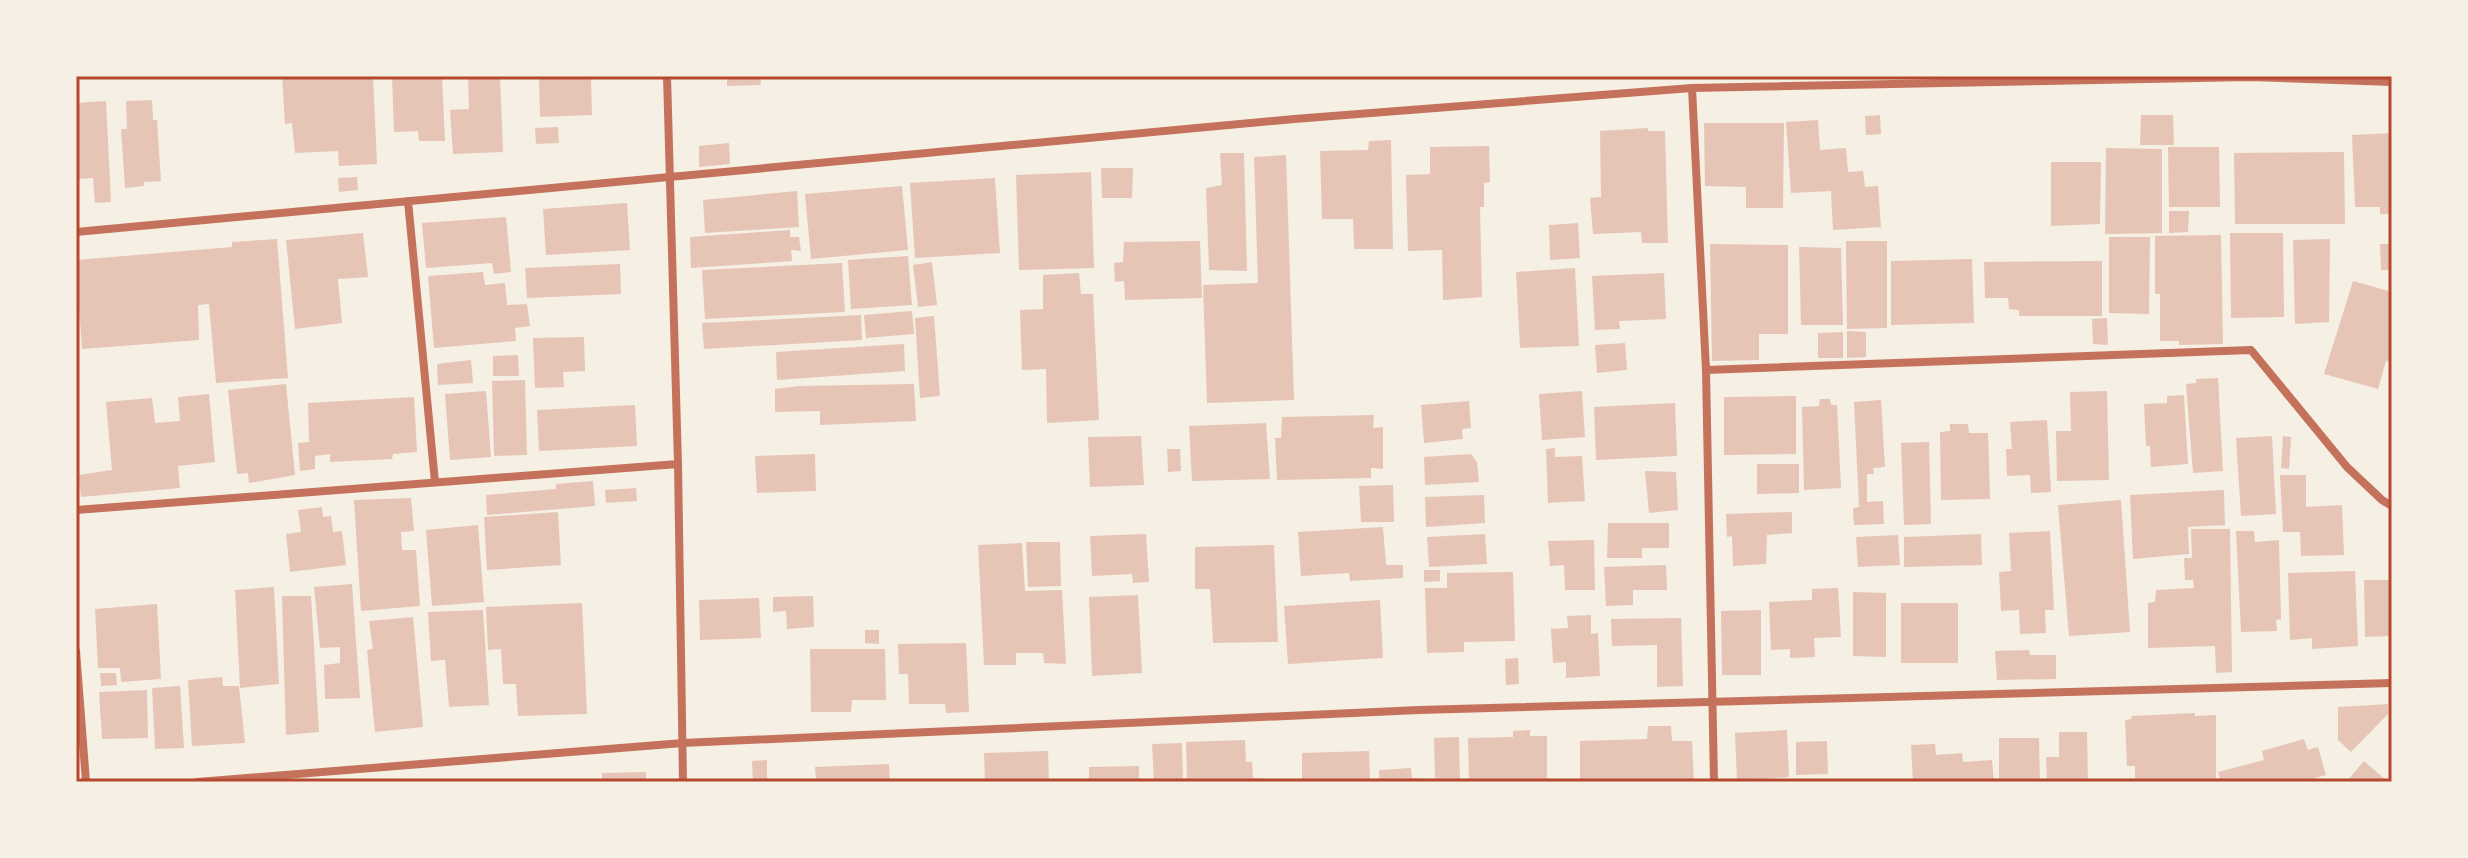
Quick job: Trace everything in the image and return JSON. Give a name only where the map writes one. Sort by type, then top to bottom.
[{"type":"street","points":[[667,76],[683,782]]},
{"type":"street","points":[[76,232],[1294,119],[1692,88],[2250,77],[2392,82]]},
{"type":"street","points":[[1692,88],[1706,370],[1714,782]]},
{"type":"street","points":[[408,201],[435,482]]},
{"type":"street","points":[[1706,370],[2251,350],[2347,467],[2392,506]]},
{"type":"street","points":[[76,510],[678,464]]},
{"type":"street","points":[[76,651],[86,782]]},
{"type":"street","points":[[197,782],[683,743],[1419,710],[2392,683]]},
{"type":"building","points":[[282,76],[373,76],[377,164],[339,166],[338,151],[295,153],[292,123],[285,124]]},
{"type":"building","points":[[392,76],[442,76],[445,141],[419,141],[418,131],[394,132]]},
{"type":"building","points":[[468,76],[500,76],[503,152],[453,154],[450,110],[469,109]]},
{"type":"building","points":[[539,76],[591,76],[592,115],[540,117]]},
{"type":"building","points":[[727,76],[762,76],[760,85],[727,86]]},
{"type":"building","points":[[152,100],[153,120],[157,120],[161,181],[125,188],[121,129],[127,129],[126,101]]},
{"type":"building","points":[[106,101],[111,202],[95,203],[93,178],[76,179],[76,103]]},
{"type":"building","points":[[1880,115],[1881,134],[1866,135],[1865,116]]},
{"type":"building","points":[[2141,115],[2173,115],[2174,145],[2140,145]]},
{"type":"building","points":[[1818,120],[1820,150],[1846,148],[1848,172],[1863,171],[1865,187],[1878,186],[1881,227],[1833,230],[1831,191],[1791,193],[1786,122]]},
{"type":"building","points":[[1704,123],[1784,123],[1783,208],[1746,208],[1746,187],[1705,186]]},
{"type":"building","points":[[558,127],[559,143],[536,144],[535,128]]},
{"type":"building","points":[[1648,128],[1648,131],[1665,131],[1668,243],[1642,243],[1641,232],[1593,234],[1590,198],[1601,197],[1600,131]]},
{"type":"building","points":[[2392,133],[2392,214],[2380,214],[2380,207],[2355,207],[2352,135]]},
{"type":"building","points":[[1391,140],[1393,249],[1354,249],[1353,219],[1322,219],[1320,151],[1368,150],[1369,141]]},
{"type":"building","points":[[729,143],[730,164],[699,167],[699,146]]},
{"type":"building","points":[[1489,146],[1490,182],[1484,183],[1484,207],[1480,207],[1482,297],[1443,300],[1442,250],[1408,251],[1406,175],[1430,174],[1430,147]]},
{"type":"building","points":[[2168,147],[2219,147],[2220,207],[2169,207]]},
{"type":"building","points":[[2106,148],[2162,149],[2162,233],[2105,234]]},
{"type":"building","points":[[2344,152],[2345,224],[2235,224],[2234,153]]},
{"type":"building","points":[[1220,153],[1244,153],[1247,271],[1209,270],[1206,188],[1222,185]]},
{"type":"building","points":[[1286,155],[1294,400],[1207,403],[1203,285],[1258,283],[1254,157]]},
{"type":"building","points":[[2051,162],[2101,162],[2100,224],[2051,226]]},
{"type":"building","points":[[1101,168],[1133,168],[1132,198],[1102,198]]},
{"type":"building","points":[[1091,172],[1094,268],[1019,270],[1016,175]]},
{"type":"building","points":[[357,177],[358,190],[339,192],[338,178]]},
{"type":"building","points":[[995,178],[1000,253],[915,258],[910,183]]},
{"type":"building","points":[[902,186],[908,250],[811,259],[805,194]]},
{"type":"building","points":[[797,191],[799,227],[705,233],[703,200]]},
{"type":"building","points":[[627,203],[630,250],[546,255],[543,209]]},
{"type":"building","points":[[2169,211],[2189,211],[2188,232],[2169,233]]},
{"type":"building","points":[[506,217],[511,272],[494,274],[492,263],[426,268],[422,223]]},
{"type":"building","points":[[1578,223],[1580,258],[1550,260],[1549,225]]},
{"type":"building","points":[[790,230],[790,237],[799,237],[801,251],[791,250],[792,261],[691,268],[690,237]]},
{"type":"building","points":[[363,233],[368,277],[338,279],[342,323],[295,329],[286,240]]},
{"type":"building","points":[[2230,233],[2283,233],[2284,317],[2231,318]]},
{"type":"building","points":[[2221,235],[2223,344],[2179,345],[2179,341],[2160,341],[2160,294],[2155,294],[2155,236]]},
{"type":"building","points":[[2109,237],[2150,237],[2149,314],[2109,313]]},
{"type":"building","points":[[277,239],[288,378],[216,383],[209,304],[198,305],[199,340],[82,349],[76,260],[232,247],[232,242]]},
{"type":"building","points":[[2330,239],[2329,322],[2295,324],[2293,240]]},
{"type":"building","points":[[1200,241],[1202,298],[1125,300],[1124,281],[1115,282],[1114,263],[1123,262],[1124,242]]},
{"type":"building","points":[[1846,241],[1887,241],[1887,328],[1847,329]]},
{"type":"building","points":[[1710,244],[1788,245],[1788,334],[1759,334],[1759,360],[1712,361]]},
{"type":"building","points":[[2380,244],[2392,244],[2392,270],[2381,270]]},
{"type":"building","points":[[1799,247],[1841,248],[1843,325],[1801,325]]},
{"type":"building","points":[[908,256],[912,305],[851,309],[848,260]]},
{"type":"building","points":[[1972,259],[1974,323],[1891,325],[1891,261]]},
{"type":"building","points":[[2102,261],[2102,316],[2019,316],[2019,310],[2009,309],[2008,298],[1985,298],[1984,262]]},
{"type":"building","points":[[932,262],[937,305],[918,307],[913,265]]},
{"type":"building","points":[[842,263],[845,312],[705,319],[702,270]]},
{"type":"building","points":[[620,264],[621,294],[527,298],[525,268]]},
{"type":"building","points":[[1575,268],[1579,346],[1520,348],[1516,272]]},
{"type":"building","points":[[483,272],[485,285],[505,283],[507,305],[527,304],[530,326],[515,328],[516,341],[434,348],[428,276]]},
{"type":"building","points":[[1079,273],[1081,294],[1093,294],[1099,420],[1047,423],[1046,369],[1022,370],[1020,310],[1043,309],[1043,275]]},
{"type":"building","points":[[1664,273],[1666,319],[1619,321],[1620,329],[1595,330],[1592,276]]},
{"type":"building","points":[[2353,281],[2392,292],[2392,362],[2386,361],[2378,389],[2324,374]]},
{"type":"building","points":[[912,311],[914,334],[866,338],[864,315]]},
{"type":"building","points":[[861,315],[862,340],[704,349],[702,323]]},
{"type":"building","points":[[934,316],[940,396],[920,398],[915,318]]},
{"type":"building","points":[[2107,318],[2108,345],[2093,344],[2092,319]]},
{"type":"building","points":[[1847,331],[1866,332],[1866,357],[1847,358]]},
{"type":"building","points":[[1843,332],[1843,358],[1818,358],[1818,333]]},
{"type":"building","points":[[584,337],[585,371],[563,372],[564,387],[535,388],[533,338]]},
{"type":"building","points":[[1625,343],[1627,370],[1597,373],[1595,345]]},
{"type":"building","points":[[904,344],[905,371],[777,380],[776,352]]},
{"type":"building","points":[[518,355],[519,376],[493,376],[493,356]]},
{"type":"building","points":[[471,360],[473,383],[438,385],[437,364]]},
{"type":"building","points":[[2218,378],[2223,471],[2193,473],[2186,384],[2196,383],[2196,379]]},
{"type":"building","points":[[525,380],[527,455],[494,456],[492,381]]},
{"type":"building","points":[[286,384],[295,475],[249,483],[248,473],[237,474],[228,390]]},
{"type":"building","points":[[914,384],[916,421],[820,425],[820,411],[775,412],[775,389]]},
{"type":"building","points":[[486,391],[491,457],[450,460],[445,394]]},
{"type":"building","points":[[1582,391],[1585,437],[1542,440],[1539,394]]},
{"type":"building","points":[[2107,391],[2109,480],[2057,481],[2056,431],[2071,431],[2070,392]]},
{"type":"building","points":[[209,394],[215,462],[178,466],[180,488],[81,497],[79,475],[112,470],[106,402],[152,398],[155,423],[180,421],[178,397]]},
{"type":"building","points":[[2184,395],[2188,464],[2151,467],[2150,446],[2146,446],[2144,404],[2167,403],[2167,396]]},
{"type":"building","points":[[1796,396],[1796,454],[1724,455],[1724,397]]},
{"type":"building","points":[[414,397],[417,452],[393,454],[392,459],[330,462],[330,454],[315,456],[315,469],[300,471],[298,443],[309,442],[308,403]]},
{"type":"building","points":[[1820,399],[1830,399],[1831,405],[1837,405],[1841,488],[1804,490],[1802,407],[1819,406]]},
{"type":"building","points":[[1881,400],[1885,467],[1873,468],[1874,474],[1867,474],[1867,502],[1883,501],[1884,524],[1854,525],[1853,508],[1859,507],[1854,402]]},
{"type":"building","points":[[1469,401],[1471,428],[1462,429],[1463,439],[1424,443],[1421,405]]},
{"type":"building","points":[[1675,403],[1677,456],[1596,460],[1594,407]]},
{"type":"building","points":[[635,405],[637,446],[539,451],[537,410]]},
{"type":"building","points":[[1374,415],[1373,428],[1383,427],[1383,469],[1371,468],[1371,478],[1277,480],[1275,438],[1281,438],[1282,417]]},
{"type":"building","points":[[2047,420],[2051,492],[2031,493],[2030,475],[2007,476],[2006,449],[2012,449],[2010,422]]},
{"type":"building","points":[[1266,423],[1270,479],[1192,481],[1189,426]]},
{"type":"building","points":[[1950,424],[1968,424],[1969,433],[1988,433],[1990,499],[1941,500],[1940,432],[1950,431]]},
{"type":"building","points":[[1141,436],[1144,485],[1090,487],[1088,437]]},
{"type":"building","points":[[2272,436],[2276,514],[2241,516],[2236,438]]},
{"type":"building","points":[[2283,436],[2291,437],[2289,469],[2281,468]]},
{"type":"building","points":[[1929,442],[1931,524],[1904,525],[1901,443]]},
{"type":"building","points":[[1555,448],[1555,457],[1582,456],[1585,501],[1548,503],[1546,449]]},
{"type":"building","points":[[1167,449],[1180,449],[1181,471],[1168,472]]},
{"type":"building","points":[[815,454],[816,491],[757,493],[755,456]]},
{"type":"building","points":[[1471,454],[1477,462],[1479,482],[1425,485],[1424,457]]},
{"type":"building","points":[[1757,464],[1799,464],[1799,493],[1757,494]]},
{"type":"building","points":[[1645,471],[1676,472],[1678,510],[1649,513]]},
{"type":"building","points":[[2280,475],[2306,475],[2306,507],[2342,505],[2344,555],[2301,556],[2300,532],[2283,532]]},
{"type":"building","points":[[593,481],[595,506],[487,515],[486,495],[556,489],[556,484]]},
{"type":"building","points":[[1393,485],[1394,522],[1361,522],[1359,486]]},
{"type":"building","points":[[636,488],[637,501],[606,503],[605,490]]},
{"type":"building","points":[[2224,490],[2225,525],[2188,527],[2189,554],[2133,559],[2130,495]]},
{"type":"building","points":[[1484,495],[1485,523],[1426,527],[1425,497]]},
{"type":"building","points":[[411,498],[414,531],[401,532],[402,550],[416,550],[420,606],[361,611],[354,500]]},
{"type":"building","points":[[2121,500],[2130,632],[2069,636],[2058,505]]},
{"type":"building","points":[[322,507],[323,517],[331,516],[333,532],[342,531],[346,565],[290,572],[286,534],[301,532],[298,510]]},
{"type":"building","points":[[558,512],[561,565],[487,570],[484,517]]},
{"type":"building","points":[[1792,512],[1792,533],[1767,535],[1766,564],[1733,566],[1732,536],[1727,537],[1726,514]]},
{"type":"building","points":[[1608,523],[1669,523],[1669,548],[1642,548],[1642,558],[1607,558]]},
{"type":"building","points":[[478,525],[484,602],[432,606],[426,530]]},
{"type":"building","points":[[1383,527],[1386,565],[1403,565],[1403,578],[1350,581],[1349,573],[1301,576],[1298,532]]},
{"type":"building","points":[[2191,529],[2230,529],[2232,672],[2216,673],[2215,646],[2148,648],[2148,603],[2155,602],[2156,590],[2194,588],[2193,580],[2185,580],[2184,558],[2192,558]]},
{"type":"building","points":[[2050,531],[2054,610],[2045,610],[2046,633],[2020,634],[2019,610],[2001,611],[1999,572],[2011,571],[2009,533]]},
{"type":"building","points":[[2236,531],[2254,531],[2255,542],[2279,540],[2281,619],[2276,620],[2277,631],[2241,632]]},
{"type":"building","points":[[1146,534],[1149,582],[1133,583],[1132,574],[1092,576],[1090,536]]},
{"type":"building","points":[[1485,534],[1487,564],[1429,567],[1427,537]]},
{"type":"building","points":[[1981,534],[1982,565],[1904,567],[1904,537]]},
{"type":"building","points":[[1898,535],[1900,565],[1858,567],[1856,537]]},
{"type":"building","points":[[1594,540],[1595,590],[1565,590],[1564,565],[1550,566],[1548,541]]},
{"type":"building","points":[[1026,542],[1060,542],[1061,586],[1028,587]]},
{"type":"building","points":[[1022,543],[1025,591],[1062,590],[1066,664],[1044,663],[1043,653],[1016,653],[1016,665],[984,665],[978,545]]},
{"type":"building","points":[[1274,545],[1278,642],[1213,643],[1210,589],[1195,589],[1195,547]]},
{"type":"building","points":[[1666,565],[1667,590],[1633,590],[1633,605],[1606,606],[1604,567]]},
{"type":"building","points":[[1424,570],[1440,570],[1440,581],[1424,582]]},
{"type":"building","points":[[2355,571],[2358,646],[2312,649],[2312,638],[2290,640],[2288,573]]},
{"type":"building","points":[[1513,572],[1515,641],[1464,642],[1464,652],[1427,653],[1425,588],[1447,588],[1447,573]]},
{"type":"building","points":[[2364,580],[2392,580],[2392,636],[2365,637]]},
{"type":"building","points":[[352,584],[360,698],[325,699],[324,665],[340,663],[340,647],[320,648],[314,587]]},
{"type":"building","points":[[274,587],[279,684],[240,688],[235,590]]},
{"type":"building","points":[[1838,588],[1841,637],[1814,638],[1815,657],[1790,658],[1790,649],[1771,650],[1769,602],[1812,600],[1812,589]]},
{"type":"building","points":[[1853,592],[1886,593],[1886,657],[1853,656]]},
{"type":"building","points":[[1138,595],[1142,673],[1092,676],[1089,597]]},
{"type":"building","points":[[282,596],[311,596],[319,732],[286,735]]},
{"type":"building","points":[[813,596],[814,627],[787,629],[786,611],[773,612],[773,597]]},
{"type":"building","points":[[759,598],[761,638],[700,640],[699,600]]},
{"type":"building","points":[[1380,600],[1383,658],[1288,664],[1284,606]]},
{"type":"building","points":[[582,603],[587,714],[518,716],[516,684],[503,684],[501,649],[488,650],[486,607]]},
{"type":"building","points":[[1901,603],[1958,603],[1958,663],[1901,663]]},
{"type":"building","points":[[157,604],[161,679],[121,682],[120,668],[98,668],[95,609]]},
{"type":"building","points":[[483,610],[489,705],[449,707],[445,660],[431,661],[428,612]]},
{"type":"building","points":[[1761,610],[1761,675],[1722,675],[1721,611]]},
{"type":"building","points":[[1591,615],[1591,634],[1598,633],[1600,676],[1566,678],[1566,662],[1553,663],[1551,629],[1568,628],[1567,616]]},
{"type":"building","points":[[413,617],[423,727],[375,732],[367,650],[373,649],[369,621]]},
{"type":"building","points":[[1681,618],[1683,686],[1657,687],[1657,645],[1612,646],[1611,619]]},
{"type":"building","points":[[865,630],[879,630],[879,644],[865,643]]},
{"type":"building","points":[[966,643],[969,712],[946,713],[945,704],[909,704],[908,674],[899,674],[898,644]]},
{"type":"building","points":[[810,649],[885,649],[886,700],[852,700],[851,712],[811,712]]},
{"type":"building","points":[[2029,650],[2030,655],[2056,655],[2056,679],[1997,680],[1995,651]]},
{"type":"building","points":[[1518,658],[1519,684],[1506,685],[1505,659]]},
{"type":"building","points":[[100,673],[116,673],[117,685],[101,686]]},
{"type":"building","points":[[222,677],[223,686],[239,686],[245,743],[192,746],[188,680]]},
{"type":"building","points":[[180,686],[184,748],[155,749],[152,688]]},
{"type":"building","points":[[147,690],[148,738],[102,739],[99,692]]},
{"type":"building","points":[[2388,704],[2388,714],[2351,752],[2338,740],[2338,707]]},
{"type":"building","points":[[2195,713],[2195,716],[2216,715],[2216,782],[2135,782],[2135,766],[2127,766],[2125,720],[2132,716]]},
{"type":"building","points":[[1648,726],[1671,726],[1672,741],[1692,741],[1694,782],[1568,782],[1568,779],[1580,779],[1580,741],[1647,739]]},
{"type":"building","points":[[1530,730],[1530,736],[1547,736],[1547,782],[1469,782],[1468,738],[1513,737],[1513,731]]},
{"type":"building","points":[[1787,730],[1789,777],[1737,780],[1735,733]]},
{"type":"building","points":[[2059,732],[2087,732],[2088,782],[2047,782],[2046,757],[2059,757]]},
{"type":"building","points":[[1459,737],[1460,782],[1379,782],[1379,770],[1411,768],[1412,778],[1435,779],[1434,738]]},
{"type":"building","points":[[1999,738],[2039,738],[2040,782],[1999,782]]},
{"type":"building","points":[[2304,739],[2308,750],[2318,747],[2326,775],[2301,782],[2221,782],[2218,772],[2264,760],[2262,751]]},
{"type":"building","points":[[1245,740],[1246,762],[1252,762],[1253,778],[1262,778],[1262,782],[1187,782],[1186,742]]},
{"type":"building","points":[[1827,741],[1828,774],[1796,775],[1796,742]]},
{"type":"building","points":[[1182,743],[1183,782],[1154,782],[1152,744]]},
{"type":"building","points":[[1935,744],[1936,755],[1962,753],[1963,762],[1992,760],[1994,782],[1913,782],[1911,745]]},
{"type":"building","points":[[1048,751],[1049,782],[985,782],[984,753]]},
{"type":"building","points":[[1369,751],[1370,782],[1302,782],[1302,753]]},
{"type":"building","points":[[767,760],[767,782],[753,782],[752,761]]},
{"type":"building","points":[[2364,761],[2388,782],[2346,782]]},
{"type":"building","points":[[889,764],[890,782],[816,782],[815,767]]},
{"type":"building","points":[[1139,766],[1139,782],[1089,782],[1089,767]]},
{"type":"building","points":[[646,772],[646,782],[602,782],[602,773]]}]
